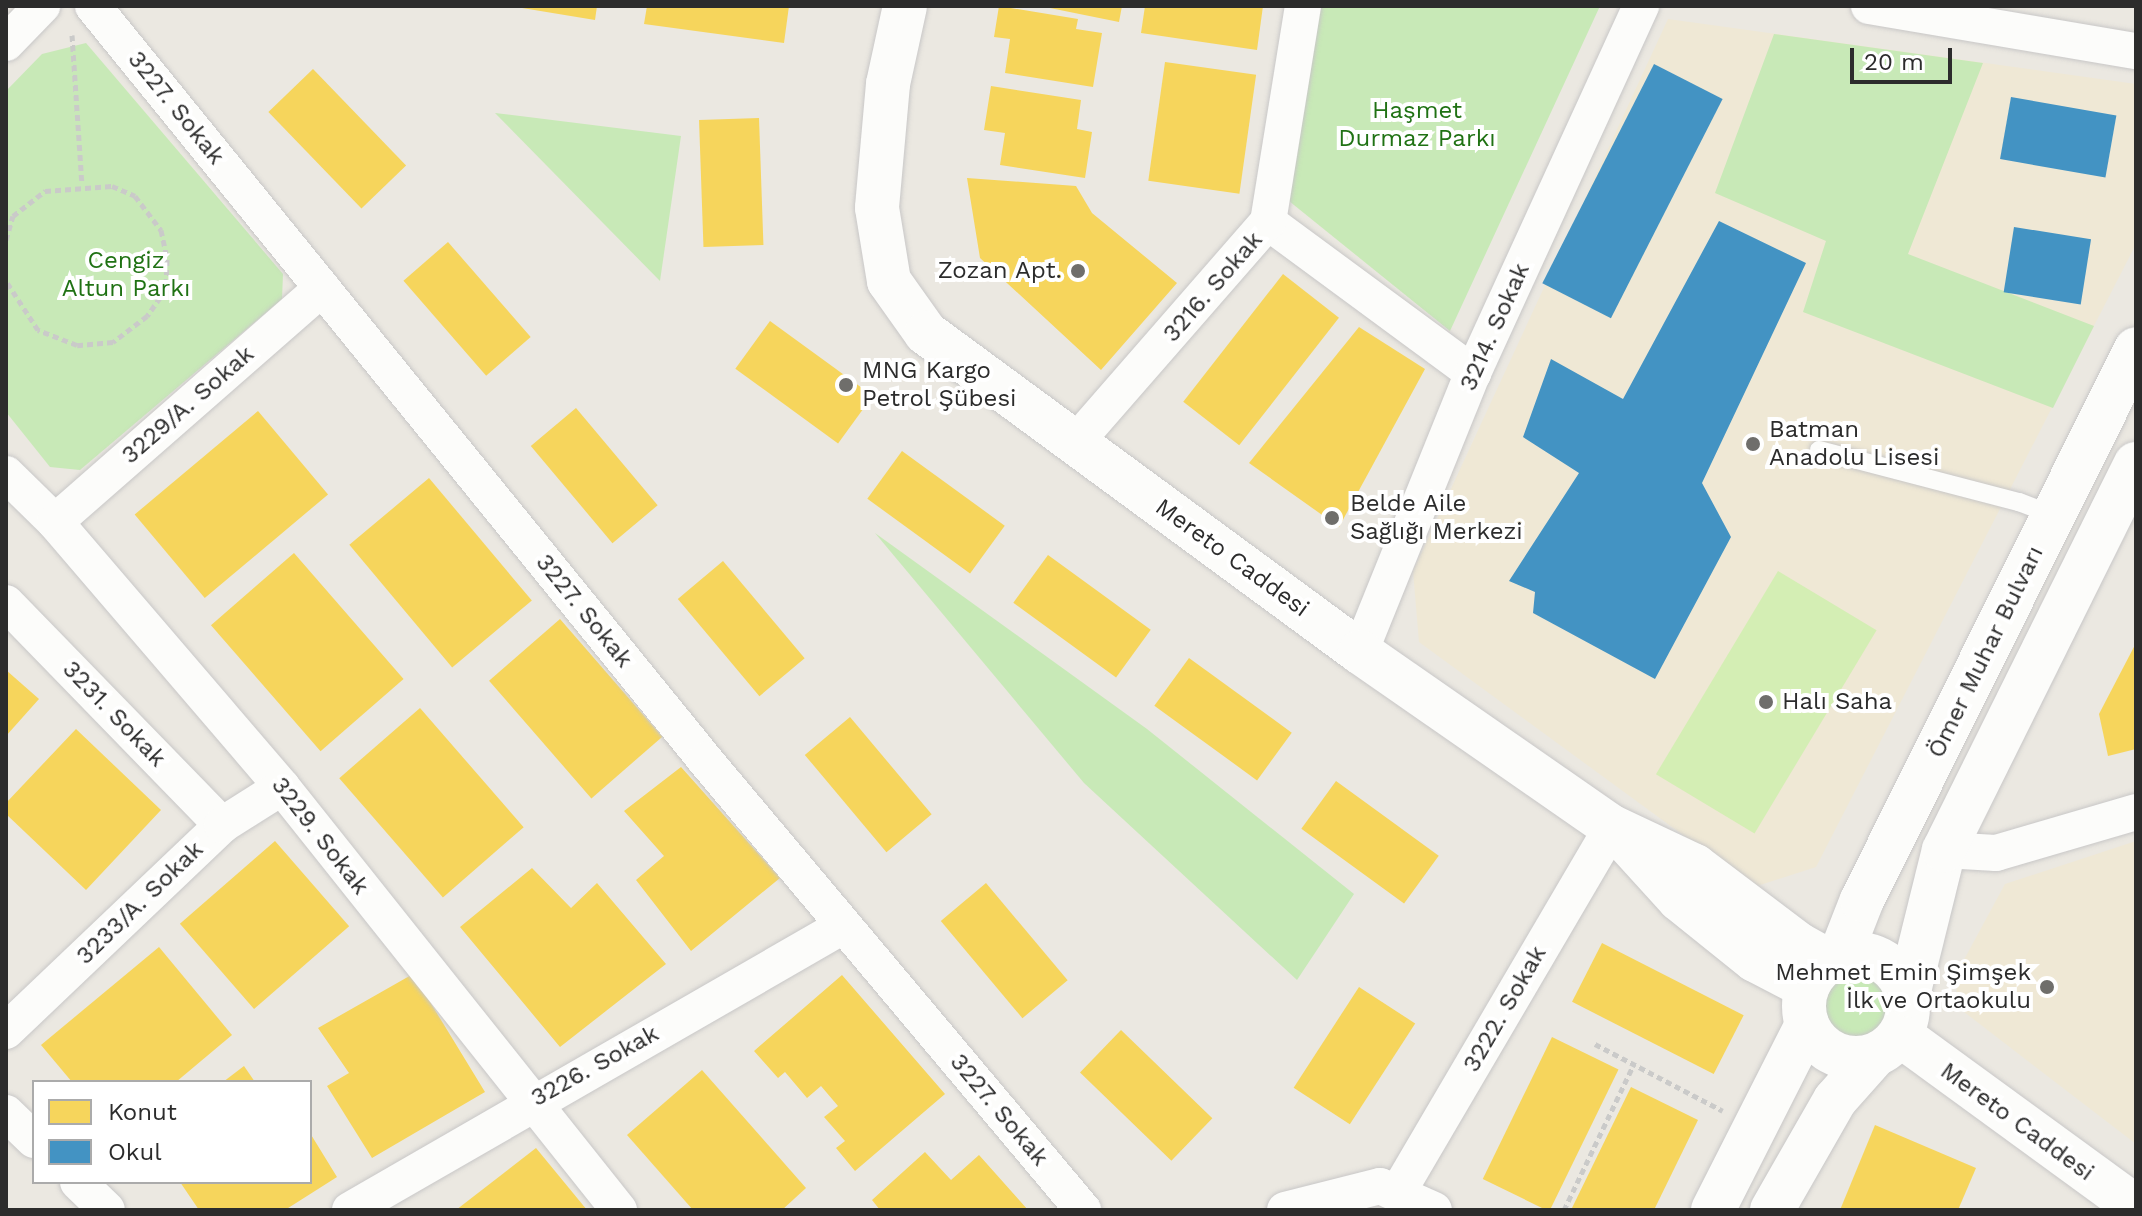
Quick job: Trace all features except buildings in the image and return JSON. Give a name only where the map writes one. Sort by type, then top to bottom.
[{"type":"main road","name":"Mereto Caddesi","points":[[905,6],[888,84],[877,208],[889,281],[926,333],[1360,652],[1612,827],[1695,866],[1798,944],[1821,982]]},
{"type":"main road","name":"Ömer Muhar Bulvarı","points":[[1713,1210],[1755,1129],[1821,982],[2136,349]]},
{"type":"main road","name":"Ömer Muhar Bulvarı","points":[[1772,1210],[1835,1100],[1894,1028],[1944,850],[2136,464]]},
{"type":"main road","points":[[1874,956],[1890,965],[1894,1028],[1859,1058],[1828,1050],[1821,982],[1874,956]]},
{"type":"main road","name":"Mereto Caddesi","points":[[1894,1028],[2136,1207]]},
{"type":"street","name":"3216. Sokak","points":[[1075,443],[1268,222],[1303,6]]},
{"type":"street","name":"3214. Sokak","points":[[1360,652],[1473,373],[1641,6]]},
{"type":"street","points":[[1869,6],[2136,51]]},
{"type":"street","points":[[6,43],[69,11]]},
{"type":"street","name":"3227. Sokak","points":[[69,11],[322,288],[843,926],[1083,1210]]},
{"type":"street","points":[[1268,222],[1473,373]]},
{"type":"street","name":"3229/A. Sokak","points":[[55,522],[322,288]]},
{"type":"street","name":"3229. Sokak","points":[[6,474],[55,522],[282,787],[619,1210]]},
{"type":"street","name":"3231. Sokak","points":[[6,603],[222,825]]},
{"type":"street","name":"3233/A. Sokak","points":[[6,1031],[222,825],[282,787]]},
{"type":"street","points":[[1944,850],[1996,853],[2136,812]]},
{"type":"street","name":"3222. Sokak","points":[[1398,1192],[1612,827]]},
{"type":"street","name":"3226. Sokak","points":[[350,1210],[530,1102],[843,926]]},
{"type":"street","points":[[6,1113],[32,1138]]},
{"type":"street","points":[[80,1184],[107,1210]]},
{"type":"street","points":[[1285,1210],[1380,1186],[1434,1210]]},
{"type":"lane","points":[[1819,450],[2019,502],[2053,515]]},
{"type":"path","points":[[69,11],[82,184]]},
{"type":"path","points":[[6,240],[13,216],[45,191],[82,184],[112,186],[135,196],[161,230],[166,289],[147,316],[113,342],[77,345],[38,330],[6,281]]},
{"type":"path","points":[[1595,1044],[1755,1129]]},
{"type":"path","points":[[1564,1210],[1634,1064]]},
{"type":"shaded area","name":"Batman Anadolu Lisesi","points":[[1668,19],[2136,84],[2136,244],[1816,867],[1754,887],[1419,642],[1413,571]]},
{"type":"shaded area","name":"Mehmet Emin Şimşek İlk ve Ortaokulu","points":[[2136,841],[2136,1144],[1955,1005],[1959,969],[2005,884]]},
{"type":"green space","name":"Haşmet Durmaz Parkı","points":[[1313,6],[1600,6],[1450,331],[1289,201]]},
{"type":"green space","points":[[1774,34],[1983,63],[1908,254],[2094,326],[2053,408],[1803,312],[1826,241],[1715,193]]},
{"type":"green space","name":"Cengiz Altun Parkı","points":[[86,43],[283,274],[282,299],[80,470],[50,467],[6,412],[6,91],[42,54]]},
{"type":"green space","points":[[495,113],[681,136],[660,281]]},
{"type":"green space","points":[[875,533],[1147,729],[1354,894],[1297,980],[1084,783]]},
{"type":"green space","name":"Halı Saha","points":[[1778,571],[1877,630],[1755,833],[1656,774]]},
{"type":"green space","points":[[1852,971],[1876,981],[1886,1005],[1876,1029],[1852,1039],[1828,1029],[1818,1005],[1828,981]]},
{"type":"place","name":"Zozan Apt.","points":[[1078,271]]},
{"type":"place","name":"MNG Kargo Petrol Şübesi","points":[[846,385]]},
{"type":"place","name":"Batman Anadolu Lisesi","points":[[1753,444]]},
{"type":"place","name":"Belde Aile Sağlığı Merkezi","points":[[1332,518]]},
{"type":"place","name":"Halı Saha","points":[[1766,702]]},
{"type":"place","name":"Mehmet Emin Şimşek İlk ve Ortaokulu","points":[[2047,987]]}]
